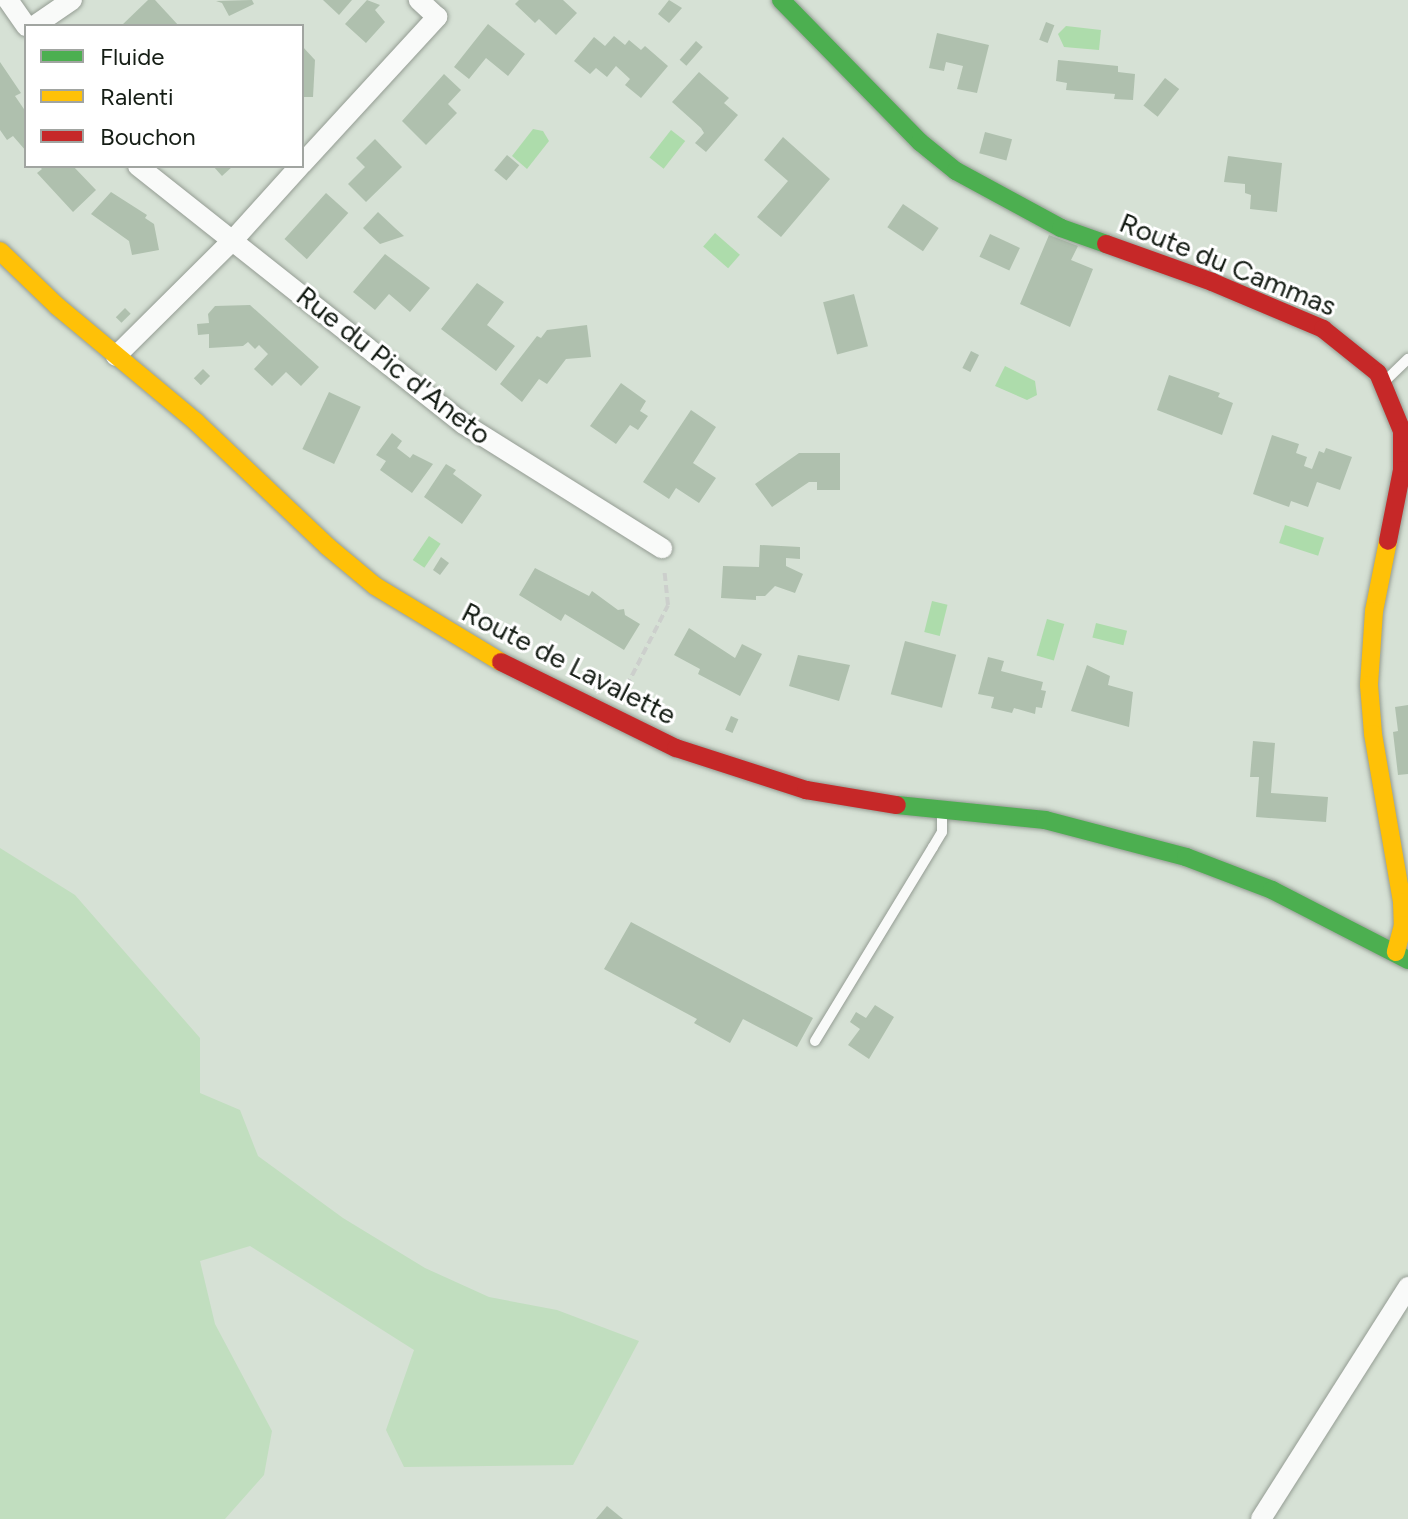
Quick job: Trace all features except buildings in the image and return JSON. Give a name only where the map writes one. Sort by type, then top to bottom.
[{"type":"street","points":[[8,0],[25,24]]},
{"type":"street","points":[[37,24],[72,0]]},
{"type":"street","points":[[304,162],[437,17],[419,0]]},
{"type":"street","name":"Route du Cammas","points":[[781,0],[920,142],[956,171],[1061,228],[1212,282],[1323,329],[1378,373],[1402,431],[1402,470],[1374,611],[1369,685],[1373,734],[1402,902],[1402,956]]},
{"type":"street","name":"Rue du Pic d'Aneto","points":[[141,168],[464,424],[662,548]]},
{"type":"street","points":[[116,356],[234,239],[298,168]]},
{"type":"street","name":"Route de Lavalette","points":[[0,251],[116,356],[196,422],[327,546],[375,586],[527,678],[609,720],[741,772],[806,790],[873,802],[1045,820],[1186,857],[1272,890],[1402,956]]},
{"type":"street","points":[[1261,1519],[1408,1287]]},
{"type":"lane","points":[[1383,383],[1405,365]]},
{"type":"lane","points":[[815,1041],[942,832],[942,808]]},
{"type":"path","points":[[609,720],[668,605],[662,548]]},
{"type":"shaded area","points":[[1066,26],[1101,30],[1099,50],[1064,47],[1058,34]]},
{"type":"shaded area","points":[[533,129],[543,131],[549,141],[527,169],[512,156]]},
{"type":"shaded area","points":[[671,130],[685,141],[664,169],[649,158]]},
{"type":"shaded area","points":[[715,233],[740,255],[728,268],[703,247]]},
{"type":"shaded area","points":[[1005,366],[1035,381],[1037,395],[1027,400],[995,386]]},
{"type":"shaded area","points":[[1285,525],[1324,538],[1318,556],[1279,543]]},
{"type":"shaded area","points":[[429,536],[441,544],[424,568],[413,560]]},
{"type":"shaded area","points":[[932,601],[948,605],[940,636],[924,632]]},
{"type":"shaded area","points":[[1047,619],[1064,624],[1054,660],[1037,656]]},
{"type":"shaded area","points":[[1096,623],[1127,631],[1123,645],[1092,638]]},
{"type":"shaded area","points":[[0,848],[75,895],[200,1038],[200,1093],[240,1110],[258,1156],[343,1218],[425,1268],[489,1297],[557,1310],[639,1341],[573,1465],[404,1467],[386,1430],[414,1350],[250,1246],[200,1261],[215,1324],[272,1431],[264,1475],[225,1519],[0,1519]]},
{"type":"traffic: fast","points":[[781,0],[920,142],[956,171],[1061,228],[1106,244]]},
{"type":"traffic: fast","points":[[897,805],[1045,820],[1186,857],[1272,890],[1408,960]]},
{"type":"traffic: slow","points":[[0,251],[57,306],[196,422],[327,546],[375,586],[501,662]]},
{"type":"traffic: slow","points":[[1388,541],[1374,611],[1369,685],[1373,734],[1402,902],[1403,925],[1396,952]]},
{"type":"traffic: jam","points":[[1106,244],[1212,282],[1323,329],[1378,373],[1402,431],[1402,470],[1388,541]]},
{"type":"traffic: jam","points":[[501,662],[676,748],[806,790],[897,805]]}]
